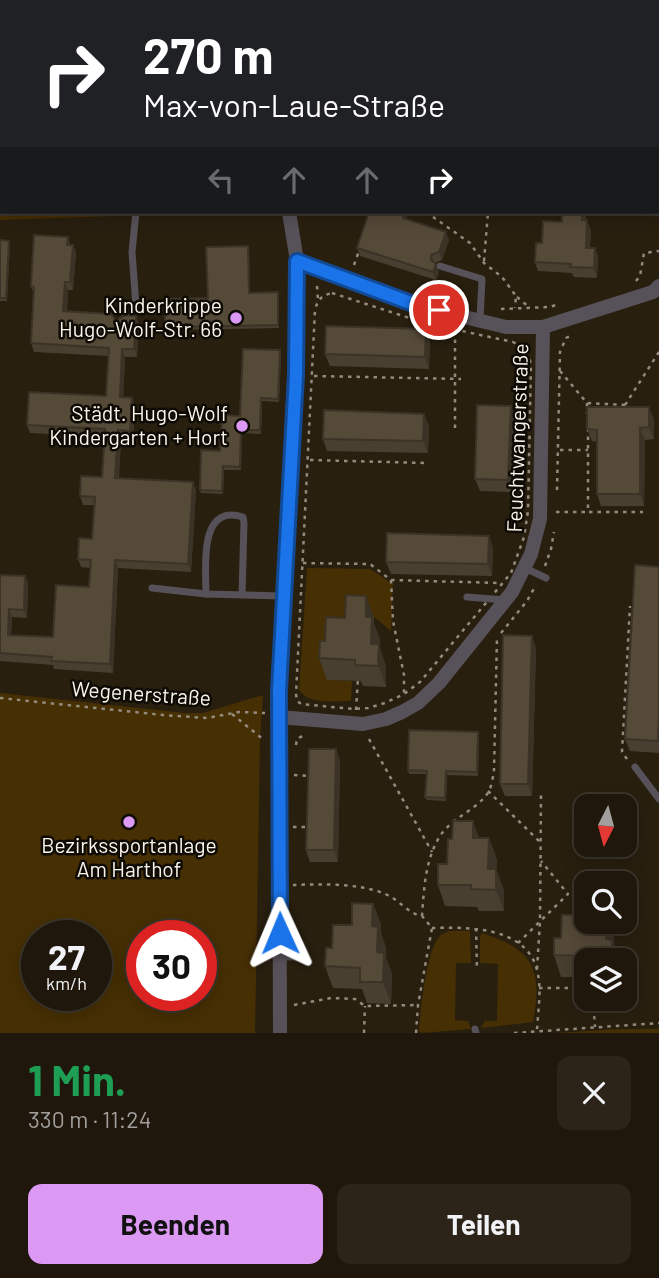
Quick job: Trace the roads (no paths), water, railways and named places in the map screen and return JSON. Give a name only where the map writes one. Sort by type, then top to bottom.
[{"type":"street","points":[[280,1033],[279,717],[296,375],[297,261],[289,214]]},
{"type":"street","points":[[297,261],[419,306],[506,327],[543,327],[653,292],[659,286]]},
{"type":"street","name":"Feuchtwangerstraße","points":[[279,717],[356,716],[386,719],[418,703],[439,683],[498,599],[526,568],[540,519],[543,327]]},
{"type":"lane","points":[[120,323],[136,306],[132,253],[136,214]]},
{"type":"lane","points":[[440,266],[482,279],[480,320]]},
{"type":"lane","points":[[206,594],[206,545],[211,528],[223,516],[233,514],[243,517],[244,523],[242,595]]},
{"type":"lane","points":[[526,568],[544,577]]},
{"type":"lane","points":[[152,588],[206,594],[284,596]]},
{"type":"lane","points":[[467,597],[498,599]]},
{"type":"lane","points":[[635,767],[659,799]]},
{"type":"lane","points":[[281,957],[298,957]]},
{"type":"place","name":"Kinderkrippe Hugo-Wolf-Str. 66","points":[[236,318]]},
{"type":"place","name":"Städt. Hugo-Wolf Kindergarten + Hort","points":[[242,426]]},
{"type":"place","name":"Bezirkssportanlage Am Harthof","points":[[129,822]]}]
